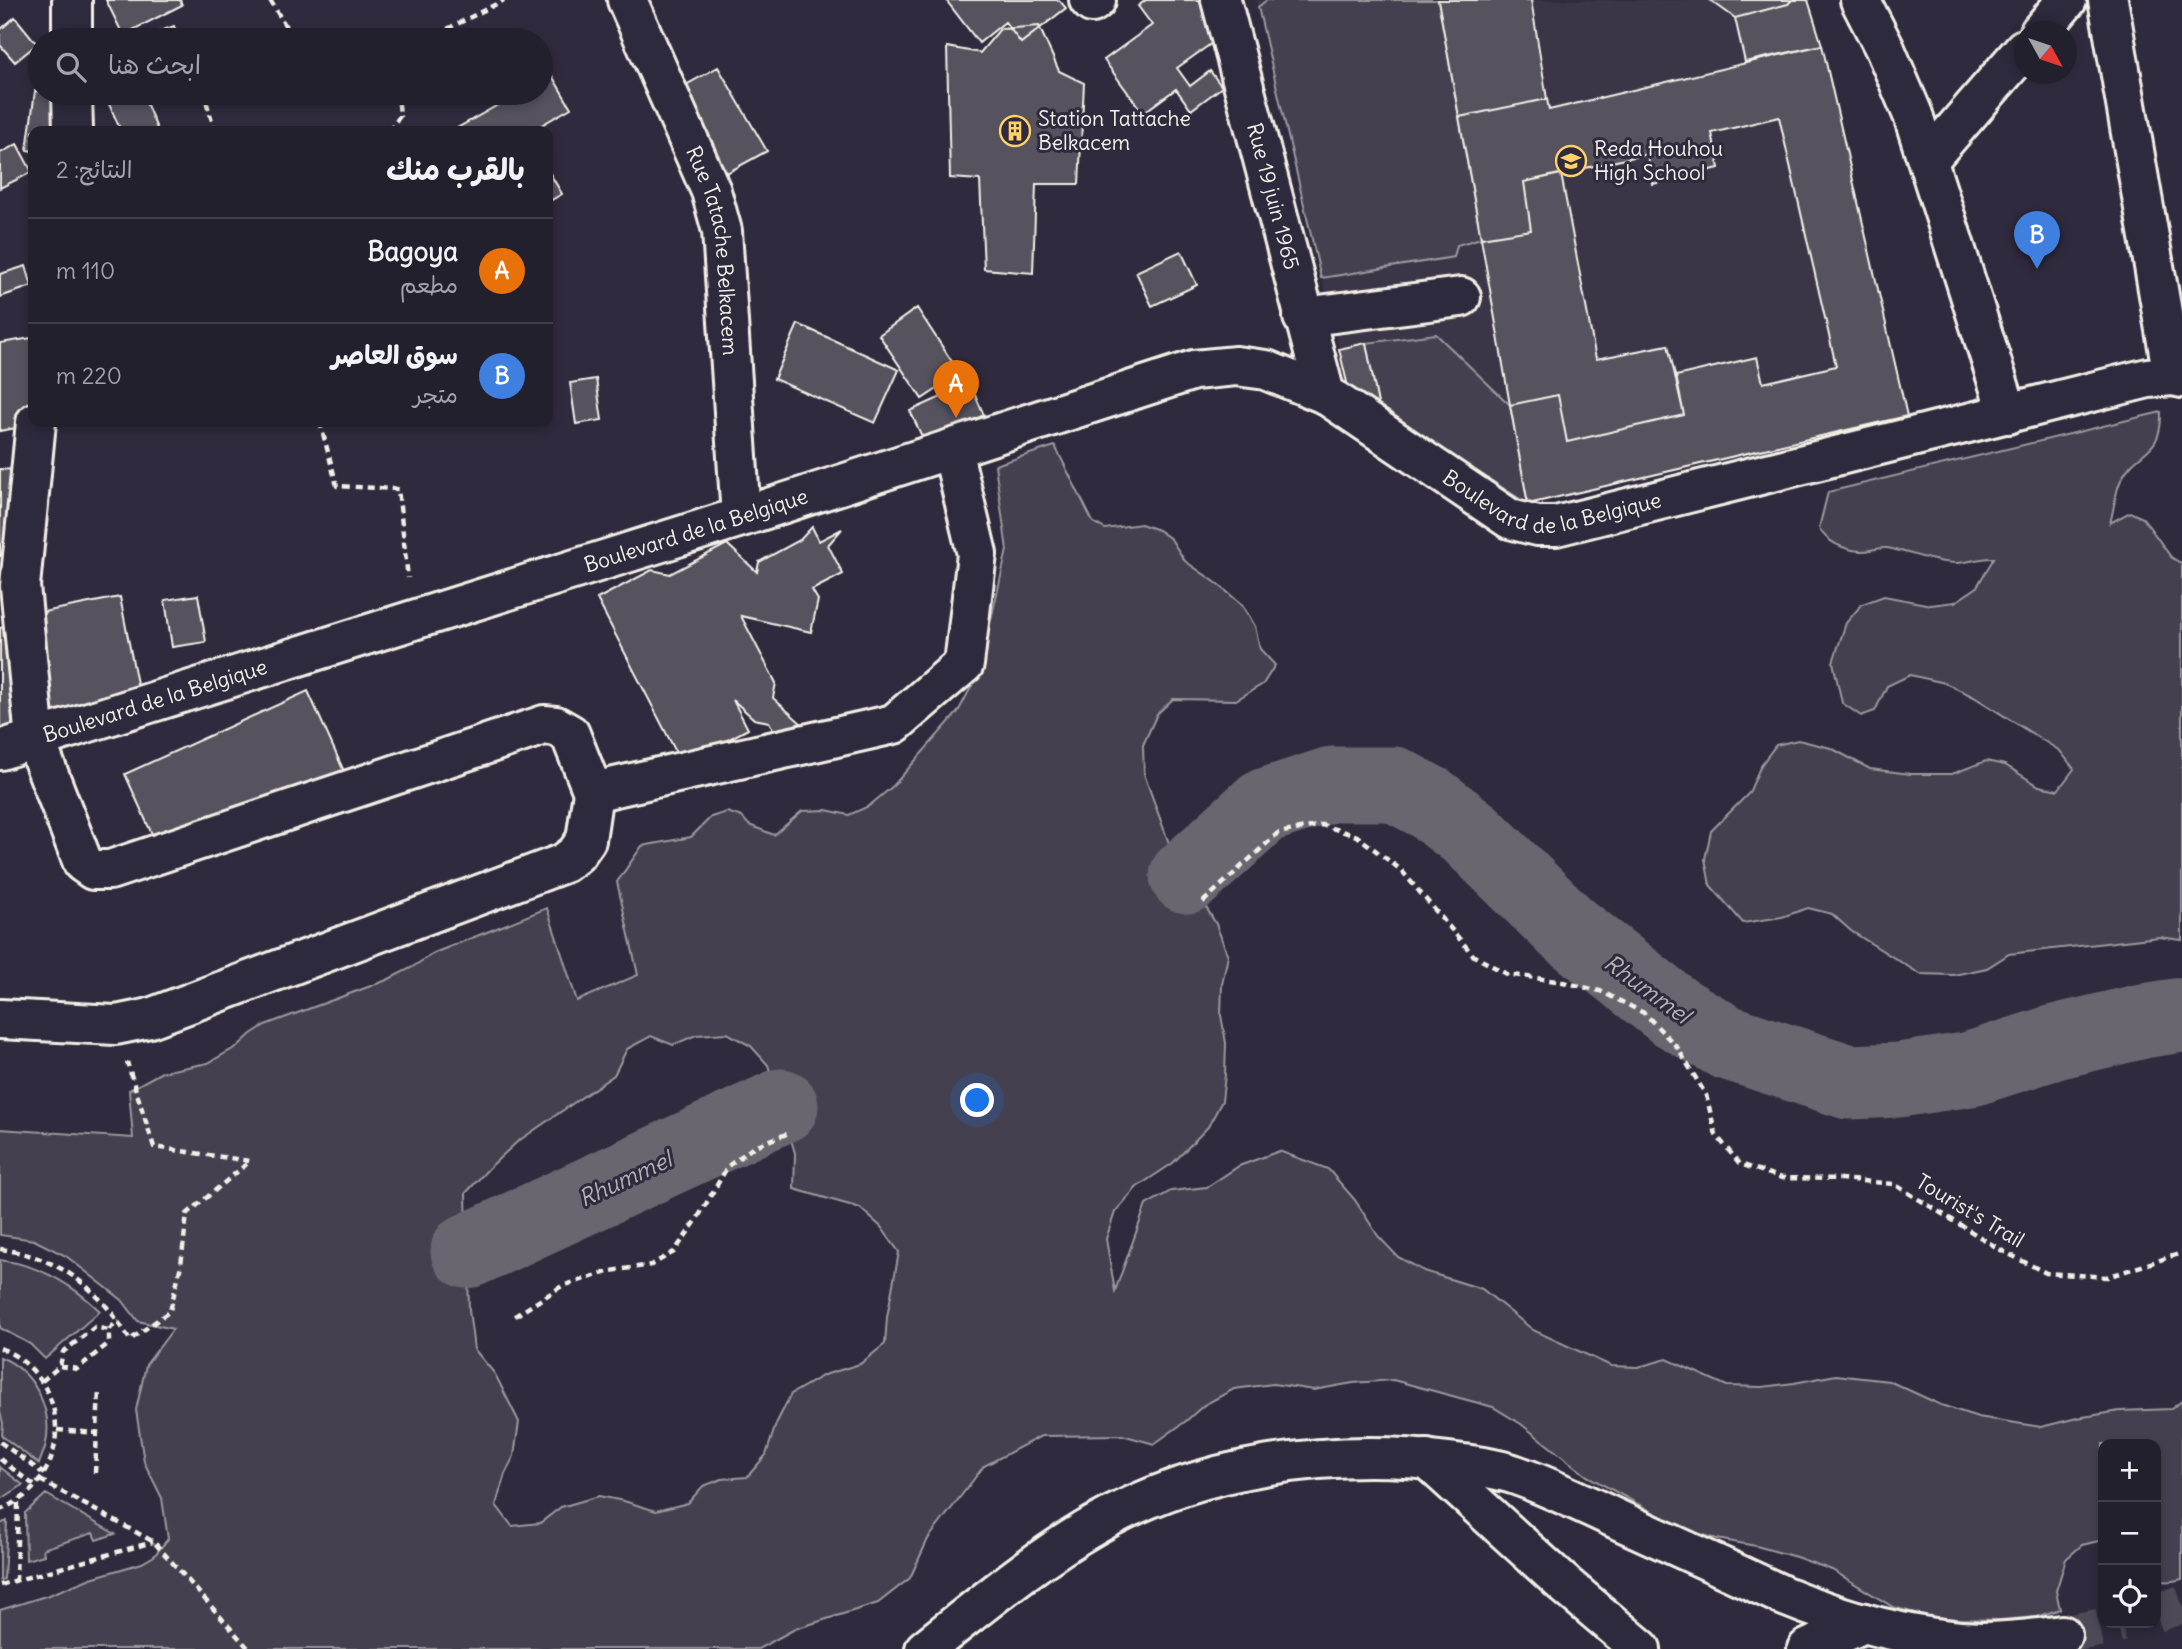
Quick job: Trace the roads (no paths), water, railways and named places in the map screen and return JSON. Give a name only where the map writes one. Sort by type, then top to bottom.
[{"type":"main road","points":[[72,0],[72,28]]},
{"type":"main road","name":"Rue Tatache Belkacem","points":[[626,0],[711,191],[722,231],[741,517]]},
{"type":"main road","points":[[1089,0],[1092,3],[1096,0]]},
{"type":"main road","name":"Rue 19 juin 1965","points":[[1222,0],[1325,394]]},
{"type":"main road","points":[[1860,0],[1885,49],[1913,115],[2008,414]]},
{"type":"main road","points":[[2049,21],[2067,0]]},
{"type":"main road","points":[[2108,0],[2178,377]]},
{"type":"main road","points":[[1927,160],[2014,61]]},
{"type":"main road","points":[[72,105],[73,126]]},
{"type":"main road","points":[[1303,317],[1461,297]]},
{"type":"main road","name":"Boulevard de la Belgique","points":[[0,1019],[116,1025],[150,1018],[564,863],[576,854],[586,840],[593,792],[570,734],[556,726],[544,725],[110,870],[93,870],[83,863],[17,745],[741,517],[1194,370],[1236,366],[1266,370],[1325,394],[1510,519],[1537,526],[1556,526],[2148,378],[2178,377]]},
{"type":"main road","points":[[17,745],[20,586],[36,427]]},
{"type":"main road","points":[[593,792],[894,724],[964,664],[977,554],[960,446]]},
{"type":"main road","points":[[925,1649],[1054,1550],[1098,1523],[1179,1488],[1229,1474],[1304,1461],[1356,1457],[1427,1459],[1480,1466],[1515,1475],[1782,1595],[1864,1623],[1906,1633],[1979,1642],[2062,1635]]},
{"type":"main road","points":[[1427,1459],[1563,1583],[1641,1649]]},
{"type":"main road","points":[[1807,1649],[1864,1623]]},
{"type":"waterway","name":"Rhummel","points":[[1187,876],[1264,806],[1332,784],[1394,784],[1430,803],[1472,835],[1567,928],[1673,1011],[1726,1042],[1849,1082],[1899,1080],[1971,1069],[2055,1042],[2143,1021],[2182,1015]]},
{"type":"waterway","name":"Rhummel","points":[[468,1251],[781,1106]]},
{"type":"tunnel","points":[[2161,1611],[2182,1604]]},
{"type":"tunnel","points":[[2062,1635],[2098,1628]]},
{"type":"place","name":"Station Tattache Belkacem","points":[[1015,131]]},
{"type":"place","name":"Reda Houhou High School","points":[[1571,161]]},
{"type":"place","name":"سوق العاصر","points":[[2037,269]]},
{"type":"place","name":"Bagoya","points":[[956,418]]}]
